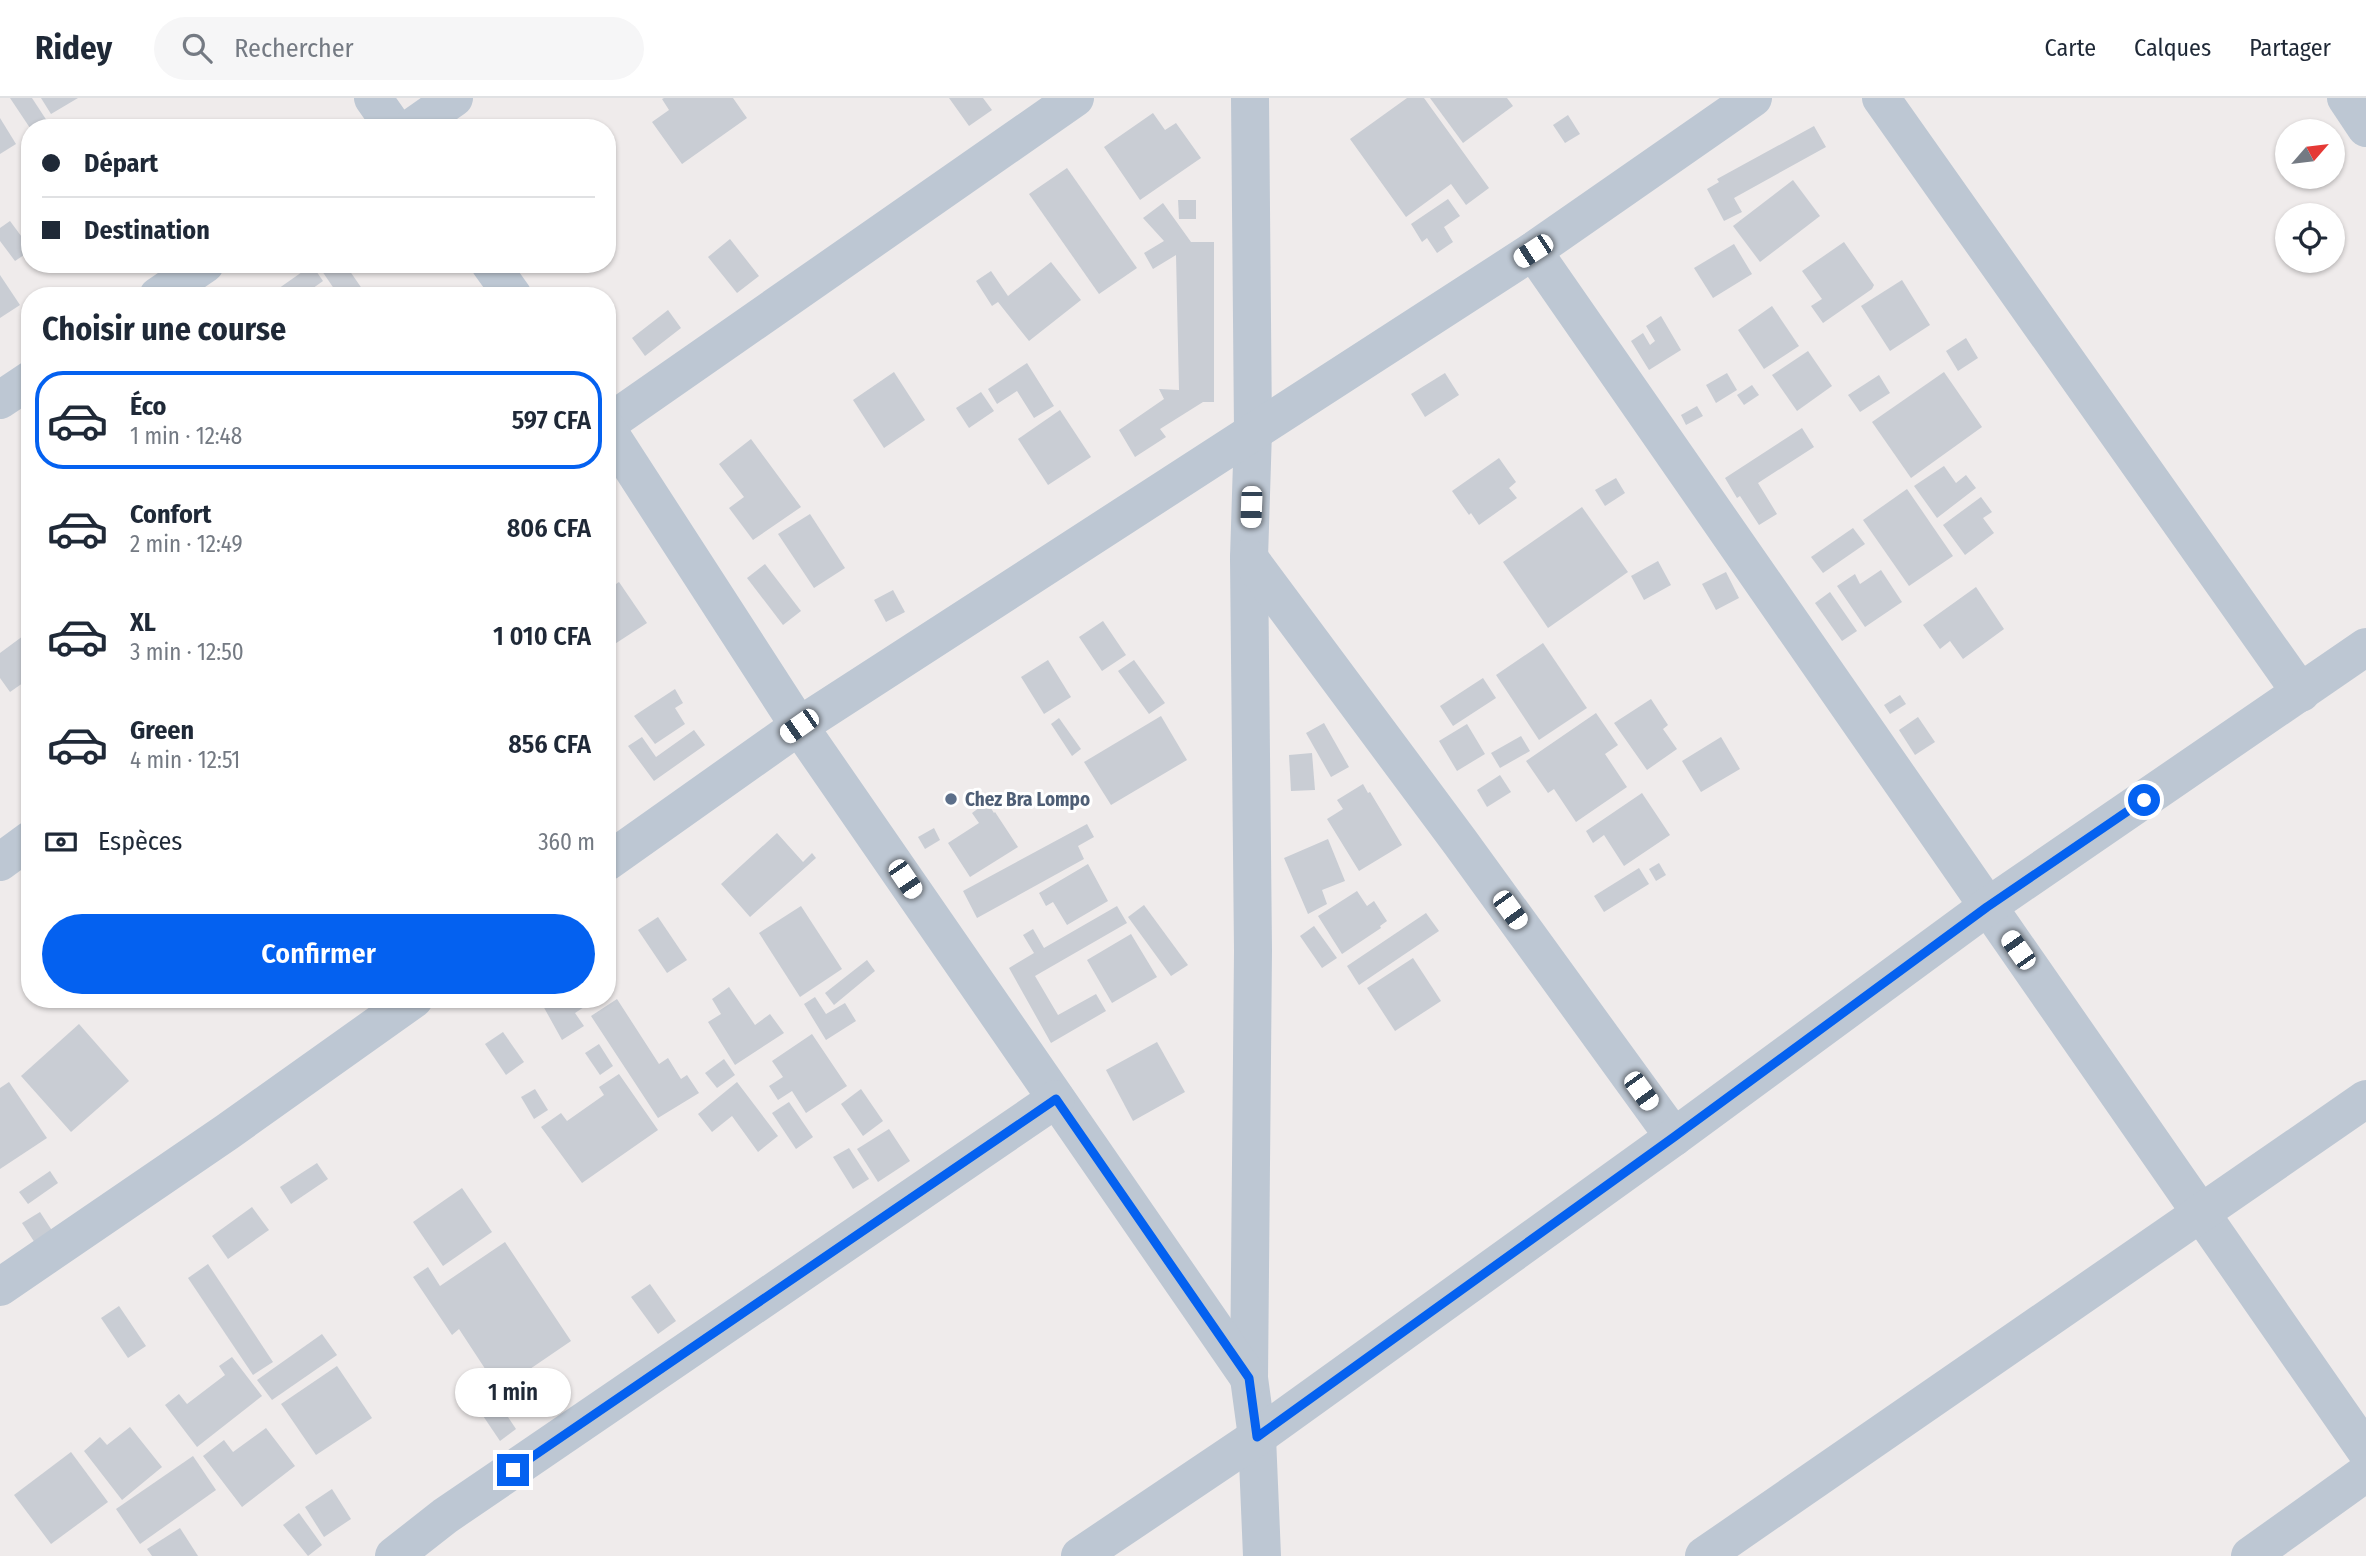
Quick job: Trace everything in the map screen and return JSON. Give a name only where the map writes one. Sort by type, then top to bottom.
[{"type":"street","points":[[373,98],[388,119]]},
{"type":"street","points":[[424,119],[454,98]]},
{"type":"street","points":[[616,421],[1076,98]]},
{"type":"street","points":[[1250,98],[1253,431],[1249,558],[1253,951],[1249,1378],[1257,1437],[1262,1556]]},
{"type":"street","points":[[616,856],[799,726],[1533,251],[1753,98]]},
{"type":"street","points":[[1881,98],[2301,693]]},
{"type":"street","points":[[2346,98],[2366,128]]},
{"type":"street","points":[[1533,251],[2366,1451]]},
{"type":"street","points":[[171,287],[192,273]]},
{"type":"street","points":[[0,400],[21,386]]},
{"type":"street","points":[[616,441],[799,726],[1249,1378]]},
{"type":"street","points":[[1249,558],[1674,1137]]},
{"type":"street","points":[[1080,1556],[1257,1437],[1674,1137],[1987,907],[2366,647]]},
{"type":"street","points":[[0,862],[21,847]]},
{"type":"street","points":[[0,1287],[227,1132],[401,1008]]},
{"type":"street","points":[[394,1556],[445,1516],[1056,1099]]},
{"type":"street","points":[[1704,1556],[2366,1099]]},
{"type":"street","points":[[2250,1556],[2366,1473]]},
{"type":"building","points":[[10,98],[32,98],[46,119],[24,119]]},
{"type":"building","points":[[41,98],[78,98],[51,114]]},
{"type":"building","points":[[733,98],[747,118],[682,164],[652,122],[669,110],[662,99]]},
{"type":"building","points":[[949,98],[983,98],[992,110],[969,126]]},
{"type":"building","points":[[1407,98],[1424,98],[1489,188],[1466,205],[1451,184],[1406,217],[1350,139]]},
{"type":"building","points":[[1430,98],[1507,98],[1513,106],[1463,143]]},
{"type":"building","points":[[1153,113],[1165,130],[1176,123],[1201,158],[1140,200],[1104,147]]},
{"type":"building","points":[[1568,115],[1580,134],[1565,143],[1553,125]]},
{"type":"building","points":[[0,118],[16,144],[0,154]]},
{"type":"building","points":[[1814,126],[1826,147],[1734,198],[1742,212],[1724,221],[1707,189],[1719,182],[1717,179]]},
{"type":"building","points":[[1067,168],[1137,268],[1099,294],[1029,194]]},
{"type":"building","points":[[1793,180],[1820,216],[1760,262],[1733,226]]},
{"type":"building","points":[[1448,199],[1460,216],[1444,227],[1453,242],[1437,253],[1427,238],[1422,242],[1411,224]]},
{"type":"building","points":[[1178,200],[1196,200],[1196,219],[1179,219]]},
{"type":"building","points":[[1163,203],[1191,242],[1214,242],[1214,402],[1203,402],[1160,429],[1166,437],[1135,457],[1119,430],[1164,399],[1159,389],[1179,390],[1176,255],[1153,269],[1144,253],[1164,241],[1143,218]]},
{"type":"building","points":[[10,221],[21,236],[21,257],[15,261],[0,241],[0,228]]},
{"type":"building","points":[[730,239],[759,276],[737,293],[708,257]]},
{"type":"building","points":[[1844,242],[1874,285],[1823,323],[1811,306],[1822,299],[1802,271]]},
{"type":"building","points":[[1734,244],[1752,274],[1713,298],[1694,268]]},
{"type":"building","points":[[1051,262],[1081,300],[1029,341],[998,302],[992,306],[976,281],[991,271],[1008,296]]},
{"type":"building","points":[[301,273],[318,273],[323,281],[315,287],[281,287]]},
{"type":"building","points":[[323,273],[351,273],[361,287],[333,287]]},
{"type":"building","points":[[0,275],[20,305],[0,318]]},
{"type":"building","points":[[1902,280],[1930,325],[1890,351],[1861,306]]},
{"type":"building","points":[[1772,306],[1799,346],[1764,369],[1738,330]]},
{"type":"building","points":[[668,310],[681,328],[645,356],[632,338]]},
{"type":"building","points":[[1661,316],[1681,350],[1649,370],[1631,341],[1643,333],[1650,345],[1655,341],[1646,326]]},
{"type":"building","points":[[1966,338],[1978,358],[1958,371],[1946,351]]},
{"type":"building","points":[[1808,351],[1832,386],[1797,411],[1772,375]]},
{"type":"building","points":[[1027,363],[1054,406],[1034,418],[1017,391],[997,404],[988,389]]},
{"type":"building","points":[[894,372],[925,420],[884,448],[853,400]]},
{"type":"building","points":[[1944,372],[1982,427],[1911,478],[1872,422]]},
{"type":"building","points":[[1445,373],[1459,395],[1425,417],[1411,394]]},
{"type":"building","points":[[1727,373],[1737,390],[1716,403],[1706,385]]},
{"type":"building","points":[[1879,375],[1890,393],[1860,412],[1848,395]]},
{"type":"building","points":[[1752,385],[1759,395],[1744,405],[1737,395]]},
{"type":"building","points":[[981,392],[994,411],[969,428],[956,408]]},
{"type":"building","points":[[1697,406],[1703,416],[1686,425],[1681,415]]},
{"type":"building","points":[[1060,410],[1091,457],[1048,485],[1018,439]]},
{"type":"building","points":[[1802,428],[1814,447],[1758,483],[1777,514],[1759,525],[1725,478]]},
{"type":"building","points":[[751,439],[801,507],[753,540],[729,508],[744,497],[719,464]]},
{"type":"building","points":[[1499,458],[1516,482],[1509,488],[1517,498],[1479,525],[1452,491]]},
{"type":"building","points":[[1944,466],[1956,483],[1966,475],[1976,488],[1937,518],[1914,486]]},
{"type":"building","points":[[1616,478],[1625,493],[1605,506],[1595,490]]},
{"type":"building","points":[[1907,489],[1953,556],[1909,586],[1863,520]]},
{"type":"building","points":[[1981,497],[1992,512],[1983,518],[1994,533],[1965,555],[1943,525]]},
{"type":"building","points":[[1582,507],[1628,572],[1548,628],[1503,562]]},
{"type":"building","points":[[810,514],[845,568],[814,588],[778,534]]},
{"type":"building","points":[[1853,528],[1865,544],[1823,573],[1811,557]]},
{"type":"building","points":[[1658,561],[1671,585],[1644,600],[1631,576]]},
{"type":"building","points":[[765,564],[801,611],[783,625],[747,578]]},
{"type":"building","points":[[1881,570],[1902,602],[1865,627],[1837,586],[1855,574],[1860,584]]},
{"type":"building","points":[[1726,572],[1739,598],[1716,610],[1702,584]]},
{"type":"building","points":[[619,582],[647,623],[616,643],[616,584]]},
{"type":"building","points":[[1976,587],[2004,629],[1963,659],[1950,641],[1940,649],[1923,625]]},
{"type":"building","points":[[893,590],[905,612],[886,622],[874,600]]},
{"type":"building","points":[[1830,592],[1857,631],[1842,641],[1815,603]]},
{"type":"building","points":[[1103,621],[1126,655],[1102,671],[1079,637]]},
{"type":"building","points":[[21,637],[21,684],[10,692],[0,678],[0,653]]},
{"type":"building","points":[[1543,643],[1587,708],[1539,740],[1496,675]]},
{"type":"building","points":[[1048,660],[1071,697],[1044,714],[1021,677]]},
{"type":"building","points":[[1134,660],[1165,703],[1149,714],[1118,671]]},
{"type":"building","points":[[1483,678],[1496,698],[1453,726],[1440,706]]},
{"type":"building","points":[[675,689],[683,703],[675,708],[685,724],[655,744],[634,716]]},
{"type":"building","points":[[1900,695],[1906,704],[1890,714],[1884,705]]},
{"type":"building","points":[[1651,699],[1668,725],[1663,729],[1677,749],[1647,770],[1614,723]]},
{"type":"building","points":[[1596,713],[1618,745],[1605,754],[1627,787],[1576,822],[1554,789],[1548,793],[1526,761]]},
{"type":"building","points":[[1161,716],[1187,760],[1111,805],[1084,762]]},
{"type":"building","points":[[1918,717],[1935,742],[1915,755],[1899,730]]},
{"type":"building","points":[[1059,718],[1081,749],[1072,756],[1051,724]]},
{"type":"building","points":[[1324,723],[1349,767],[1331,777],[1306,733]]},
{"type":"building","points":[[1467,724],[1485,754],[1457,771],[1439,741]]},
{"type":"building","points":[[694,730],[705,745],[654,781],[628,746],[642,737],[656,757]]},
{"type":"building","points":[[1521,736],[1530,751],[1500,768],[1491,753]]},
{"type":"building","points":[[1721,737],[1740,769],[1701,792],[1682,761]]},
{"type":"building","points":[[1312,753],[1315,790],[1291,791],[1289,755]]},
{"type":"building","points":[[1500,775],[1511,792],[1487,807],[1477,790]]},
{"type":"building","points":[[1363,784],[1402,845],[1359,871],[1327,819],[1343,809],[1337,800]]},
{"type":"building","points":[[1642,793],[1670,835],[1624,866],[1604,835],[1593,843],[1586,831]]},
{"type":"building","points":[[987,802],[1018,847],[970,877],[948,843],[979,823],[972,813]]},
{"type":"building","points":[[1087,824],[1094,837],[1078,846],[1084,859],[977,918],[963,891]]},
{"type":"building","points":[[934,828],[940,840],[925,849],[918,837]]},
{"type":"building","points":[[777,833],[803,862],[812,853],[816,858],[750,917],[721,884]]},
{"type":"building","points":[[1328,839],[1345,881],[1322,890],[1327,904],[1308,914],[1284,858]]},
{"type":"building","points":[[1659,863],[1666,875],[1656,881],[1649,869]]},
{"type":"building","points":[[1088,864],[1108,901],[1067,925],[1053,902],[1046,906],[1039,893]]},
{"type":"building","points":[[1639,868],[1649,884],[1604,912],[1594,896]]},
{"type":"building","points":[[1357,891],[1367,906],[1374,901],[1387,921],[1342,954],[1318,916]]},
{"type":"building","points":[[1144,905],[1188,965],[1171,976],[1128,917]]},
{"type":"building","points":[[801,906],[842,969],[800,997],[759,933]]},
{"type":"building","points":[[1117,906],[1127,923],[1035,976],[1058,1015],[1096,994],[1106,1011],[1051,1043],[1009,968],[1034,953],[1023,935],[1033,929],[1044,948]]},
{"type":"building","points":[[1426,913],[1439,931],[1359,985],[1347,966]]},
{"type":"building","points":[[658,917],[687,960],[667,973],[638,930]]},
{"type":"building","points":[[1314,926],[1337,958],[1322,968],[1300,936]]},
{"type":"building","points":[[1131,934],[1157,977],[1112,1003],[1087,960]]},
{"type":"building","points":[[1413,958],[1441,1001],[1395,1031],[1367,988]]},
{"type":"building","points":[[867,960],[875,971],[834,1005],[825,993]]},
{"type":"building","points":[[729,987],[755,1025],[770,1014],[784,1033],[735,1065],[708,1022],[721,1014],[712,999]]},
{"type":"building","points":[[815,997],[826,1014],[845,1003],[856,1021],[826,1040],[804,1004]]},
{"type":"building","points":[[616,1000],[659,1064],[668,1058],[681,1079],[687,1075],[699,1093],[658,1118],[591,1016],[603,1008],[616,1008]]},
{"type":"building","points":[[544,1008],[582,1008],[575,1013],[584,1026],[562,1040]]},
{"type":"building","points":[[79,1024],[129,1081],[71,1132],[21,1076]]},
{"type":"building","points":[[503,1032],[524,1062],[506,1075],[485,1044]]},
{"type":"building","points":[[812,1034],[847,1086],[806,1113],[792,1091],[778,1100],[769,1086],[783,1077],[772,1061]]},
{"type":"building","points":[[1157,1042],[1185,1092],[1133,1121],[1106,1070]]},
{"type":"building","points":[[599,1044],[613,1066],[600,1075],[585,1053]]},
{"type":"building","points":[[724,1059],[735,1075],[717,1088],[705,1073]]},
{"type":"building","points":[[619,1074],[658,1130],[582,1183],[541,1127],[561,1113],[567,1121],[604,1095],[599,1087]]},
{"type":"building","points":[[9,1082],[47,1138],[0,1169],[0,1088]]},
{"type":"building","points":[[737,1082],[778,1136],[758,1152],[732,1116],[712,1132],[698,1114]]},
{"type":"building","points":[[535,1089],[548,1110],[534,1119],[521,1097]]},
{"type":"building","points":[[861,1089],[883,1121],[863,1136],[841,1104]]},
{"type":"building","points":[[789,1102],[813,1137],[796,1149],[772,1113]]},
{"type":"building","points":[[889,1129],[910,1161],[878,1182],[857,1149]]},
{"type":"building","points":[[849,1148],[869,1179],[853,1189],[833,1157]]},
{"type":"building","points":[[317,1163],[328,1179],[291,1204],[280,1187]]},
{"type":"building","points":[[50,1171],[58,1183],[28,1204],[19,1192]]},
{"type":"building","points":[[462,1188],[492,1232],[443,1266],[413,1222]]},
{"type":"building","points":[[252,1207],[269,1230],[228,1259],[212,1236]]},
{"type":"building","points":[[40,1212],[53,1232],[35,1243],[22,1223]]},
{"type":"building","points":[[505,1242],[571,1341],[499,1390],[459,1329],[452,1335],[413,1277],[428,1267],[440,1286]]},
{"type":"building","points":[[208,1264],[273,1362],[253,1375],[188,1278]]},
{"type":"building","points":[[650,1284],[676,1321],[658,1334],[631,1297]]},
{"type":"building","points":[[119,1306],[146,1346],[128,1358],[101,1318]]},
{"type":"building","points":[[322,1334],[337,1355],[272,1400],[257,1380]]},
{"type":"building","points":[[232,1357],[262,1396],[197,1447],[165,1405],[179,1394],[187,1404],[225,1375],[219,1366]]},
{"type":"building","points":[[337,1366],[372,1418],[316,1455],[281,1404]]},
{"type":"building","points":[[492,1393],[516,1429],[500,1441],[475,1404]]},
{"type":"building","points":[[130,1427],[162,1467],[122,1500],[84,1451],[100,1437],[107,1445]]},
{"type":"building","points":[[266,1428],[295,1466],[242,1507],[203,1456],[224,1440],[233,1452]]},
{"type":"building","points":[[71,1452],[108,1502],[51,1544],[14,1495]]},
{"type":"building","points":[[193,1456],[216,1490],[140,1544],[116,1509]]},
{"type":"building","points":[[332,1489],[351,1519],[324,1537],[305,1507]]},
{"type":"building","points":[[299,1513],[322,1545],[308,1556],[283,1525]]},
{"type":"building","points":[[180,1528],[198,1556],[152,1556],[147,1549]]},
{"type":"place","name":"Chez Bra Lompo","points":[[951,799]]},
{"type":"route","points":[[513,1470],[1056,1099],[1249,1378],[1257,1437],[1674,1137],[1987,907],[2144,800]]}]
